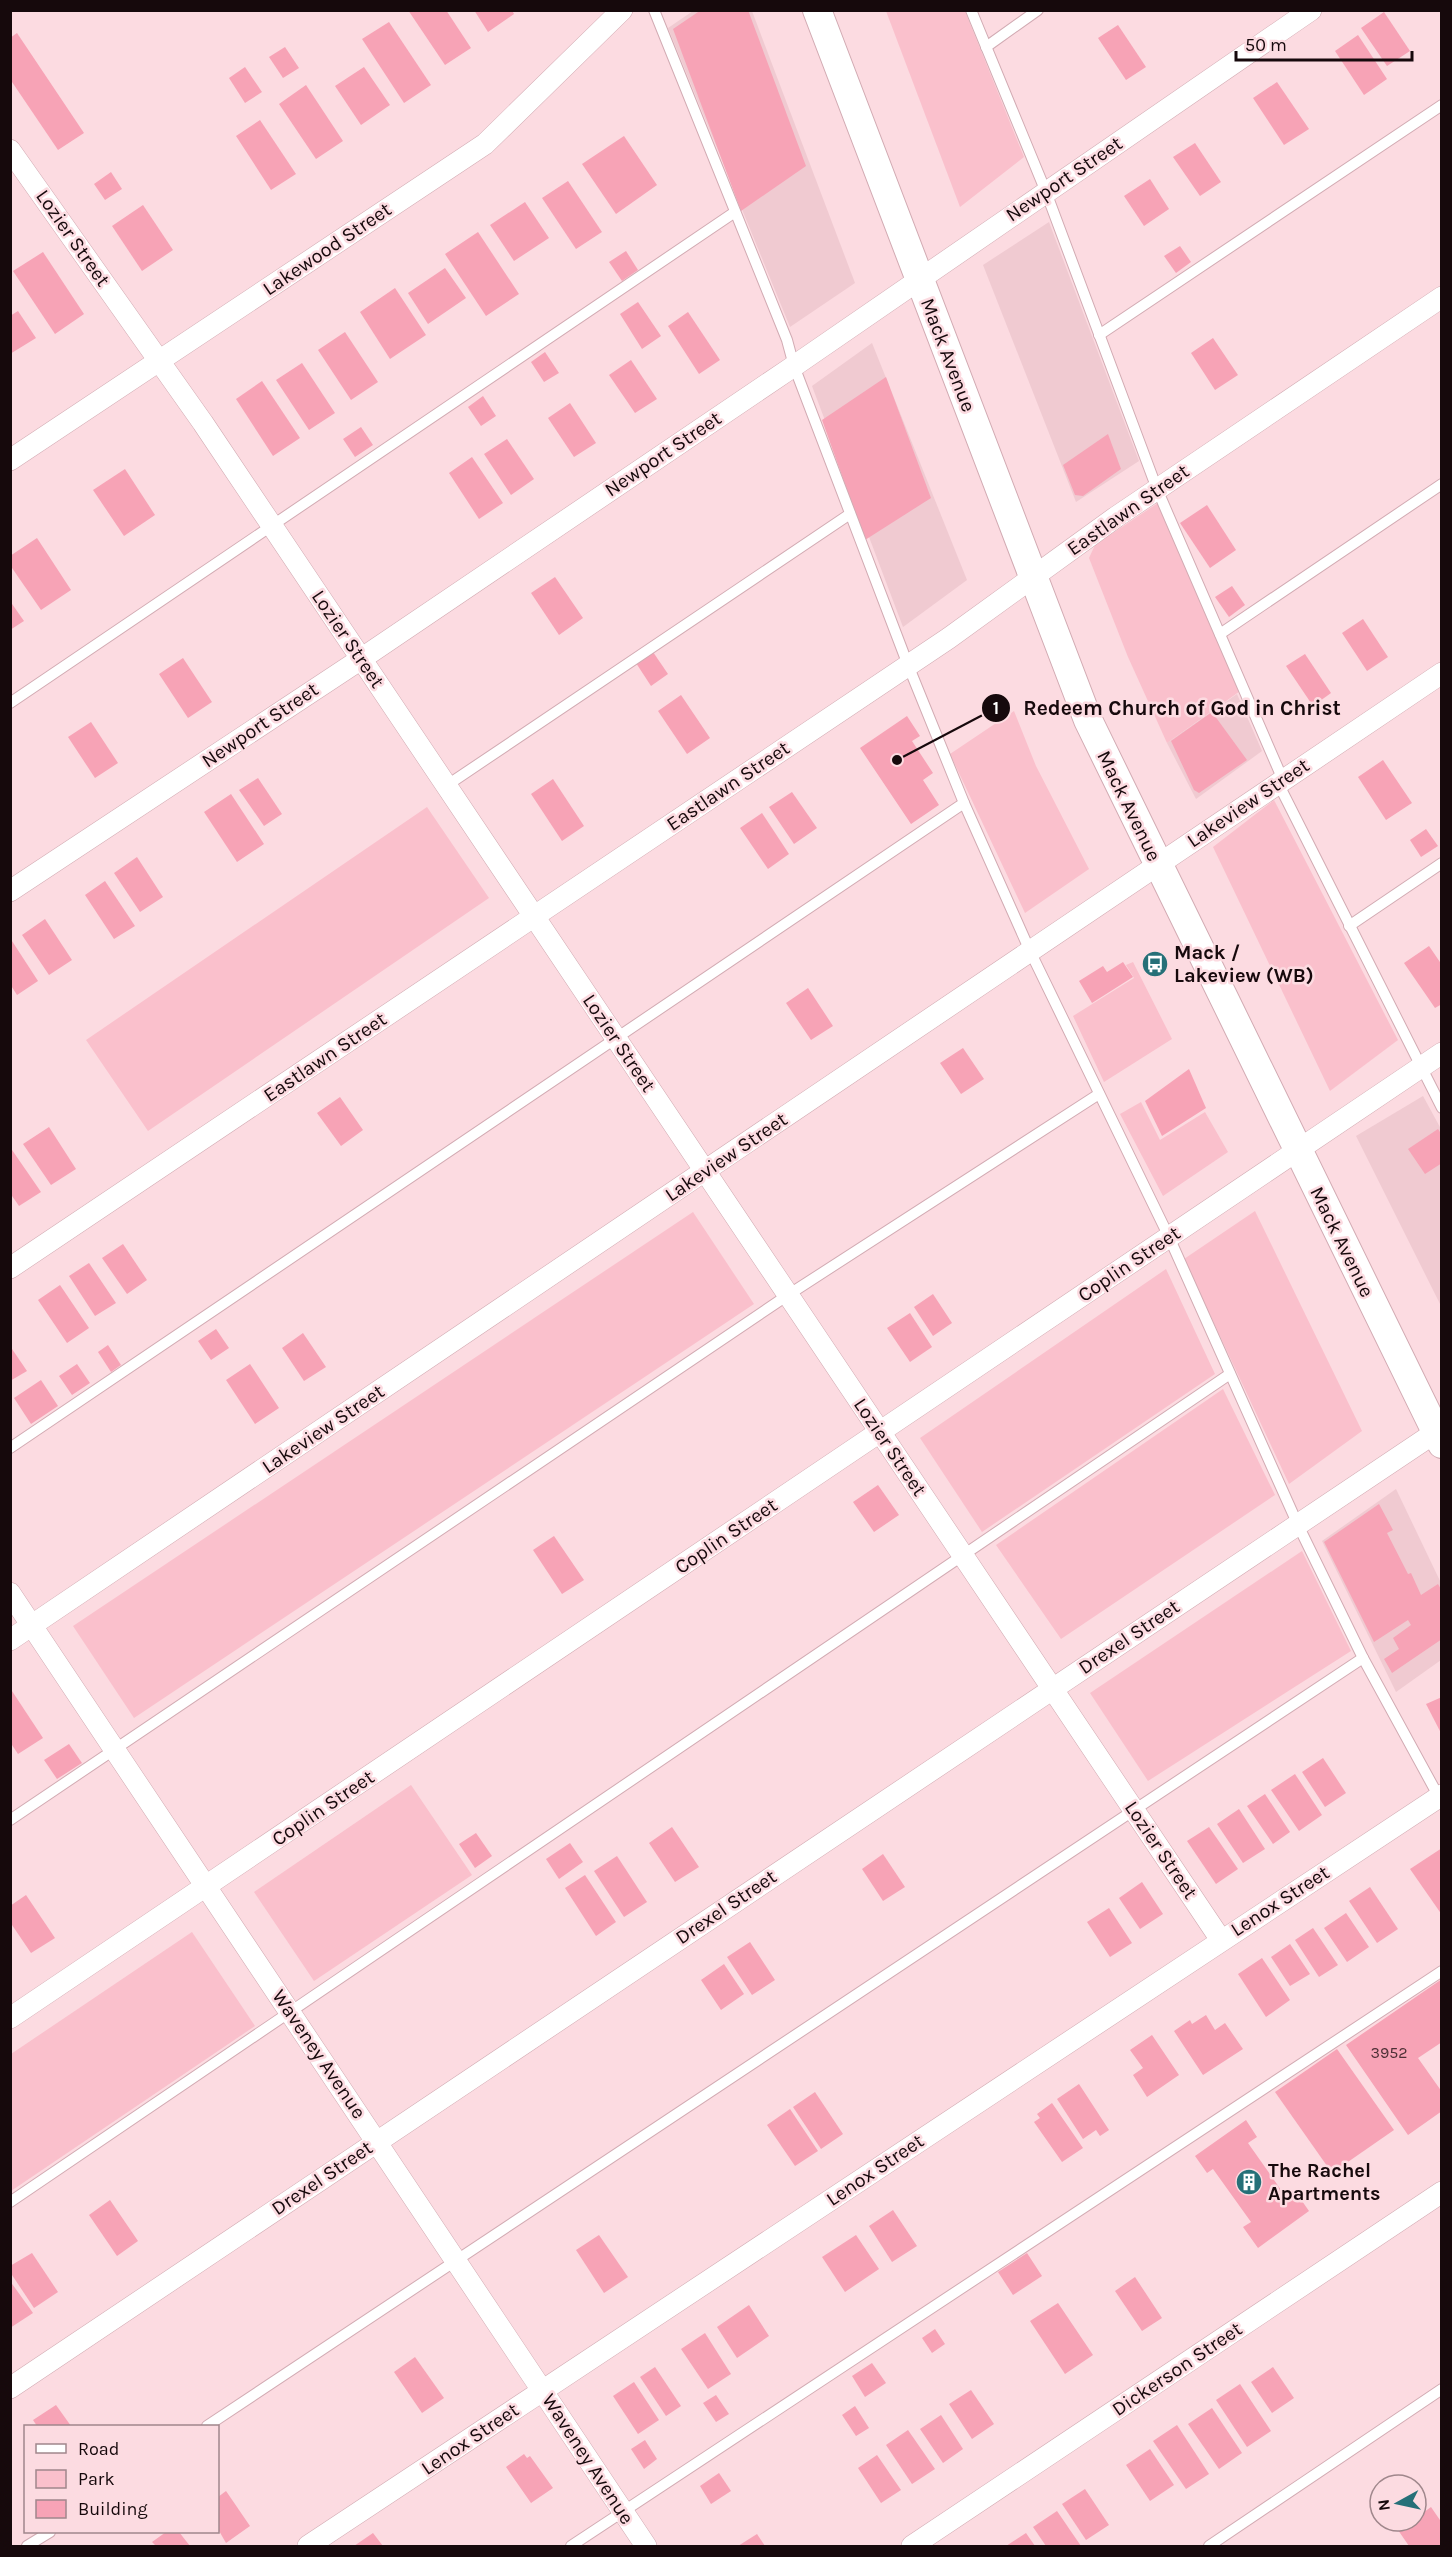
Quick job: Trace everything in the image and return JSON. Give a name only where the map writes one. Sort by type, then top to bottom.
[{"type":"main road","name":"Mack Avenue","points":[[817,10],[1088,720],[1297,1150],[1440,1435]]},
{"type":"street","name":"Lakewood Street","points":[[10,460],[485,144],[622,10]]},
{"type":"street","name":"Newport Street","points":[[10,891],[361,659],[794,366],[1311,10]]},
{"type":"street","name":"Lozier Street","points":[[10,150],[160,361],[272,525],[1221,1940]]},
{"type":"street","name":"Eastlawn Street","points":[[10,1268],[908,665],[1157,489],[1442,297]]},
{"type":"street","name":"Lakeview Street","points":[[10,1640],[1442,673]]},
{"type":"street","name":"Coplin Street","points":[[10,2018],[1442,1053]]},
{"type":"street","name":"Drexel Street","points":[[10,2388],[1052,1688],[1298,1525],[1440,1435]]},
{"type":"street","name":"Waveney Avenue","points":[[10,1593],[646,2547]]},
{"type":"street","name":"Lenox Street","points":[[308,2547],[1221,1940],[1441,1797]]},
{"type":"street","name":"Dickerson Street","points":[[912,2547],[1442,2192]]},
{"type":"lane","points":[[654,10],[787,340],[794,366],[850,514],[964,803],[1030,951],[1169,1237],[1298,1525],[1364,1658],[1441,1797]]},
{"type":"lane","points":[[971,10],[1046,192],[1157,489],[1281,781],[1349,926],[1442,1108]]},
{"type":"lane","points":[[986,46],[1038,10]]},
{"type":"lane","points":[[1099,335],[1442,105]]},
{"type":"lane","points":[[10,703],[735,212]]},
{"type":"lane","points":[[1220,634],[1442,484]]},
{"type":"lane","points":[[446,786],[850,514]]},
{"type":"lane","points":[[10,1448],[964,803]]},
{"type":"lane","points":[[1349,926],[1442,863]]},
{"type":"lane","points":[[10,1820],[788,1295],[1099,1094]]},
{"type":"lane","points":[[10,2202],[1230,1374]]},
{"type":"lane","points":[[210,2425],[1364,1658]]},
{"type":"lane","points":[[571,2547],[1442,1971]]},
{"type":"lane","points":[[1209,2547],[1442,2389]]},
{"type":"lane","points":[[27,2547],[48,2533]]},
{"type":"shaded area","points":[[693,11],[752,11],[855,283],[790,327],[668,28]]},
{"type":"shaded area","points":[[1049,222],[1139,461],[1076,502],[983,265]]},
{"type":"shaded area","points":[[872,343],[967,580],[903,627],[812,386]]},
{"type":"shaded area","points":[[1237,694],[1262,751],[1196,799],[1167,743]]},
{"type":"shaded area","points":[[1423,1096],[1441,1129],[1441,1306],[1356,1136]]},
{"type":"shaded area","points":[[1396,1489],[1441,1583],[1441,1660],[1396,1692],[1322,1541]]},
{"type":"green space","points":[[886,11],[965,11],[1024,157],[960,207]]},
{"type":"green space","points":[[1158,503],[1243,689],[1167,743],[1128,657],[1089,558],[1095,545]]},
{"type":"green space","points":[[1014,711],[1036,766],[1089,869],[1025,913],[950,754]]},
{"type":"green space","points":[[1274,800],[1398,1040],[1330,1091],[1213,847]]},
{"type":"green space","points":[[427,807],[489,898],[148,1131],[86,1040]]},
{"type":"green space","points":[[1133,962],[1172,1039],[1104,1082],[1073,1016],[1134,978],[1126,965]]},
{"type":"green space","points":[[1141,1102],[1160,1140],[1205,1112],[1228,1152],[1163,1196],[1120,1114]]},
{"type":"green space","points":[[1255,1211],[1362,1431],[1289,1484],[1184,1259]]},
{"type":"green space","points":[[693,1212],[754,1304],[134,1718],[73,1626]]},
{"type":"green space","points":[[1166,1269],[1215,1374],[982,1532],[920,1438]]},
{"type":"green space","points":[[1223,1389],[1275,1495],[1061,1639],[996,1545]]},
{"type":"green space","points":[[1302,1551],[1351,1651],[1148,1781],[1090,1693]]},
{"type":"green space","points":[[411,1785],[472,1875],[314,1981],[254,1892]]},
{"type":"green space","points":[[192,1932],[255,2026],[11,2191],[11,2054]]},
{"type":"building","points":[[408,10],[446,10],[471,48],[445,65]]},
{"type":"building","points":[[474,10],[512,10],[514,14],[488,32]]},
{"type":"building","points":[[701,10],[748,10],[806,166],[741,211],[673,29]]},
{"type":"building","points":[[1384,12],[1410,51],[1387,66],[1361,28]]},
{"type":"building","points":[[389,22],[431,85],[404,103],[362,39]]},
{"type":"building","points":[[1118,25],[1146,67],[1126,80],[1098,38]]},
{"type":"building","points":[[17,33],[84,133],[58,150],[10,79],[10,38]]},
{"type":"building","points":[[1358,35],[1387,79],[1364,95],[1335,51]]},
{"type":"building","points":[[285,47],[299,68],[283,78],[269,57]]},
{"type":"building","points":[[245,67],[262,92],[245,103],[229,78]]},
{"type":"building","points":[[364,67],[390,105],[361,125],[335,86]]},
{"type":"building","points":[[1277,82],[1309,129],[1284,145],[1253,98]]},
{"type":"building","points":[[306,85],[343,141],[316,159],[279,104]]},
{"type":"building","points":[[260,120],[296,174],[271,190],[236,136]]},
{"type":"building","points":[[624,136],[657,185],[616,214],[582,164]]},
{"type":"building","points":[[1195,143],[1221,182],[1200,196],[1173,157]]},
{"type":"building","points":[[111,172],[122,189],[105,200],[94,184]]},
{"type":"building","points":[[1150,179],[1169,209],[1144,226],[1124,196]]},
{"type":"building","points":[[568,181],[602,232],[576,249],[542,198]]},
{"type":"building","points":[[525,202],[549,238],[514,261],[490,225]]},
{"type":"building","points":[[143,205],[173,250],[142,271],[112,226]]},
{"type":"building","points":[[478,232],[519,294],[486,316],[445,254]]},
{"type":"building","points":[[1180,246],[1191,262],[1176,273],[1164,256]]},
{"type":"building","points":[[626,251],[638,270],[622,281],[609,262]]},
{"type":"building","points":[[43,252],[84,314],[55,334],[13,271]]},
{"type":"building","points":[[445,268],[466,298],[428,324],[408,293]]},
{"type":"building","points":[[395,288],[426,335],[390,359],[360,312]]},
{"type":"building","points":[[638,302],[661,336],[642,349],[620,314]]},
{"type":"building","points":[[18,311],[36,338],[10,354],[10,316]]},
{"type":"building","points":[[688,312],[720,360],[699,374],[668,326]]},
{"type":"building","points":[[345,332],[378,382],[351,400],[318,350]]},
{"type":"building","points":[[1213,338],[1238,375],[1215,390],[1191,353]]},
{"type":"building","points":[[545,352],[559,373],[544,382],[531,362]]},
{"type":"building","points":[[631,360],[657,399],[635,413],[609,375]]},
{"type":"building","points":[[302,363],[335,413],[309,430],[276,380]]},
{"type":"building","points":[[886,377],[931,498],[865,540],[822,420]]},
{"type":"building","points":[[262,381],[300,438],[273,456],[236,399]]},
{"type":"building","points":[[483,396],[496,416],[481,426],[468,407]]},
{"type":"building","points":[[570,403],[596,443],[574,457],[548,418]]},
{"type":"building","points":[[361,427],[373,445],[355,457],[343,439]]},
{"type":"building","points":[[1108,434],[1121,469],[1083,496],[1075,495],[1063,465]]},
{"type":"building","points":[[507,439],[534,479],[511,495],[484,454]]},
{"type":"building","points":[[472,457],[503,503],[479,519],[449,473]]},
{"type":"building","points":[[125,469],[155,515],[124,536],[93,490]]},
{"type":"building","points":[[1207,505],[1236,550],[1210,568],[1180,523]]},
{"type":"building","points":[[37,538],[71,590],[41,610],[10,565],[10,556]]},
{"type":"building","points":[[555,577],[583,618],[559,635],[531,593]]},
{"type":"building","points":[[1232,586],[1245,605],[1229,617],[1215,597]]},
{"type":"building","points":[[10,601],[24,621],[10,630]]},
{"type":"building","points":[[1363,619],[1388,657],[1367,671],[1342,633]]},
{"type":"building","points":[[653,652],[668,674],[651,686],[636,663]]},
{"type":"building","points":[[1305,654],[1331,693],[1313,706],[1286,666]]},
{"type":"building","points":[[183,658],[212,702],[188,718],[159,674]]},
{"type":"building","points":[[681,695],[710,738],[687,754],[658,711]]},
{"type":"building","points":[[1212,712],[1247,760],[1199,793],[1194,790],[1171,741]]},
{"type":"building","points":[[907,716],[920,736],[912,741],[933,773],[923,780],[939,805],[911,824],[860,748]]},
{"type":"building","points":[[91,722],[118,763],[95,778],[68,737]]},
{"type":"building","points":[[1383,760],[1412,803],[1386,820],[1358,777]]},
{"type":"building","points":[[258,778],[282,814],[264,826],[239,790]]},
{"type":"building","points":[[553,779],[584,826],[562,841],[531,794]]},
{"type":"building","points":[[792,792],[817,828],[794,844],[769,807]]},
{"type":"building","points":[[231,794],[264,844],[237,862],[204,812]]},
{"type":"building","points":[[762,813],[789,854],[768,869],[740,828]]},
{"type":"building","points":[[1426,829],[1438,846],[1421,857],[1410,840]]},
{"type":"building","points":[[137,857],[163,897],[140,912],[114,873]]},
{"type":"building","points":[[105,881],[135,926],[114,939],[85,895]]},
{"type":"building","points":[[45,919],[72,960],[49,975],[22,935]]},
{"type":"building","points":[[12,941],[38,981],[17,995],[10,984],[10,943]]},
{"type":"building","points":[[1429,946],[1442,965],[1442,1004],[1435,1008],[1404,963]]},
{"type":"building","points":[[1123,962],[1133,977],[1092,1003],[1079,981],[1103,966],[1107,972]]},
{"type":"building","points":[[808,988],[833,1026],[811,1040],[786,1003]]},
{"type":"building","points":[[963,1048],[984,1079],[961,1094],[940,1063]]},
{"type":"building","points":[[1189,1069],[1206,1108],[1162,1136],[1145,1101]]},
{"type":"building","points":[[340,1097],[363,1130],[341,1146],[317,1113]]},
{"type":"building","points":[[49,1127],[76,1169],[51,1185],[23,1144]]},
{"type":"building","points":[[1438,1129],[1442,1135],[1442,1163],[1425,1174],[1408,1149]]},
{"type":"building","points":[[10,1147],[41,1192],[19,1206],[10,1193]]},
{"type":"building","points":[[123,1244],[147,1280],[127,1294],[102,1258]]},
{"type":"building","points":[[89,1263],[116,1303],[95,1316],[69,1276]]},
{"type":"building","points":[[60,1285],[89,1328],[67,1343],[38,1300]]},
{"type":"building","points":[[933,1294],[952,1323],[933,1336],[914,1307]]},
{"type":"building","points":[[910,1313],[932,1347],[910,1362],[887,1328]]},
{"type":"building","points":[[216,1329],[229,1348],[211,1360],[198,1341]]},
{"type":"building","points":[[303,1333],[326,1367],[304,1381],[282,1348]]},
{"type":"building","points":[[108,1345],[121,1365],[111,1372],[98,1352]]},
{"type":"building","points":[[10,1346],[27,1371],[10,1381]]},
{"type":"building","points":[[77,1364],[90,1383],[72,1395],[59,1376]]},
{"type":"building","points":[[250,1364],[279,1408],[255,1424],[226,1380]]},
{"type":"building","points":[[41,1380],[58,1406],[31,1424],[14,1398]]},
{"type":"building","points":[[878,1485],[899,1515],[874,1532],[853,1502]]},
{"type":"building","points":[[1379,1504],[1393,1530],[1387,1533],[1408,1574],[1411,1573],[1421,1595],[1438,1584],[1442,1591],[1442,1639],[1392,1673],[1384,1659],[1399,1649],[1393,1638],[1411,1625],[1408,1620],[1374,1642],[1324,1542]]},
{"type":"building","points":[[554,1536],[584,1580],[562,1594],[533,1550]]},
{"type":"building","points":[[10,1688],[43,1738],[18,1754],[10,1742]]},
{"type":"building","points":[[1442,1697],[1442,1735],[1426,1704]]},
{"type":"building","points":[[69,1744],[82,1763],[57,1779],[44,1760]]},
{"type":"building","points":[[1323,1758],[1346,1793],[1325,1807],[1302,1772]]},
{"type":"building","points":[[1295,1774],[1322,1815],[1299,1831],[1271,1790]]},
{"type":"building","points":[[1265,1794],[1290,1832],[1273,1844],[1247,1806]]},
{"type":"building","points":[[1239,1809],[1265,1849],[1243,1863],[1217,1824]]},
{"type":"building","points":[[672,1827],[699,1867],[675,1882],[649,1843]]},
{"type":"building","points":[[1209,1827],[1238,1869],[1216,1884],[1187,1841]]},
{"type":"building","points":[[476,1833],[492,1856],[475,1868],[459,1844]]},
{"type":"building","points":[[570,1843],[583,1862],[559,1879],[546,1859]]},
{"type":"building","points":[[1442,1848],[1442,1915],[1410,1869]]},
{"type":"building","points":[[883,1854],[905,1887],[883,1901],[862,1869]]},
{"type":"building","points":[[617,1856],[647,1902],[624,1917],[594,1871]]},
{"type":"building","points":[[585,1875],[616,1922],[596,1936],[565,1888]]},
{"type":"building","points":[[1142,1882],[1163,1914],[1140,1929],[1119,1898]]},
{"type":"building","points":[[1370,1887],[1398,1929],[1377,1943],[1349,1901]]},
{"type":"building","points":[[26,1895],[55,1938],[31,1953],[10,1922],[10,1906]]},
{"type":"building","points":[[1109,1908],[1132,1943],[1110,1957],[1087,1922]]},
{"type":"building","points":[[1346,1913],[1369,1947],[1347,1962],[1324,1928]]},
{"type":"building","points":[[1313,1928],[1338,1965],[1319,1977],[1295,1940]]},
{"type":"building","points":[[750,1942],[775,1980],[752,1995],[727,1957]]},
{"type":"building","points":[[1290,1944],[1310,1974],[1290,1986],[1271,1957]]},
{"type":"building","points":[[1262,1958],[1290,2000],[1266,2017],[1238,1974]]},
{"type":"building","points":[[724,1964],[744,1994],[721,2010],[701,1980]]},
{"type":"building","points":[[1442,1979],[1442,2042],[1418,2058],[1442,2092],[1442,2111],[1408,2135],[1346,2045]]},
{"type":"building","points":[[1206,2015],[1215,2030],[1225,2023],[1243,2049],[1203,2075],[1174,2031],[1190,2020],[1192,2024]]},
{"type":"building","points":[[1152,2035],[1179,2075],[1147,2097],[1133,2075],[1143,2068],[1130,2050]]},
{"type":"building","points":[[1337,2049],[1394,2130],[1332,2173],[1275,2092]]},
{"type":"building","points":[[1079,2084],[1109,2130],[1100,2136],[1096,2130],[1083,2139],[1057,2099]]},
{"type":"building","points":[[815,2092],[843,2134],[821,2149],[793,2107]]},
{"type":"building","points":[[1052,2103],[1083,2148],[1062,2162],[1034,2122],[1040,2118],[1037,2114]]},
{"type":"building","points":[[790,2109],[818,2151],[795,2166],[767,2125]]},
{"type":"building","name":"The Rachel Apartments","points":[[1246,2120],[1257,2137],[1248,2143],[1286,2197],[1295,2191],[1309,2211],[1258,2248],[1243,2227],[1251,2222],[1213,2169],[1207,2173],[1195,2156]]},
{"type":"building","points":[[110,2200],[138,2241],[117,2256],[89,2215]]},
{"type":"building","points":[[893,2210],[917,2246],[892,2262],[869,2226]]},
{"type":"building","points":[[599,2235],[628,2277],[604,2293],[576,2250]]},
{"type":"building","points":[[856,2235],[879,2269],[845,2292],[822,2257]]},
{"type":"building","points":[[32,2253],[58,2292],[34,2308],[10,2272],[10,2266]]},
{"type":"building","points":[[1027,2253],[1042,2276],[1013,2295],[998,2272]]},
{"type":"building","points":[[1135,2277],[1162,2318],[1142,2331],[1115,2291]]},
{"type":"building","points":[[10,2281],[33,2313],[10,2328]]},
{"type":"building","points":[[1058,2303],[1093,2355],[1065,2374],[1030,2321]]},
{"type":"building","points":[[749,2305],[769,2336],[737,2358],[717,2327]]},
{"type":"building","points":[[935,2329],[945,2344],[932,2353],[922,2338]]},
{"type":"building","points":[[705,2333],[731,2374],[708,2389],[681,2349]]},
{"type":"building","points":[[415,2357],[444,2398],[422,2413],[394,2372]]},
{"type":"building","points":[[872,2363],[886,2383],[865,2397],[852,2376]]},
{"type":"building","points":[[655,2367],[681,2406],[666,2416],[640,2377]]},
{"type":"building","points":[[1273,2367],[1294,2398],[1272,2413],[1251,2382]]},
{"type":"building","points":[[634,2382],[659,2420],[638,2434],[613,2396]]},
{"type":"building","points":[[1240,2384],[1271,2431],[1247,2447],[1216,2400]]},
{"type":"building","points":[[971,2390],[994,2424],[972,2439],[949,2404]]},
{"type":"building","points":[[716,2395],[729,2414],[716,2422],[703,2403]]},
{"type":"building","points":[[56,2405],[70,2425],[36,2425],[33,2420]]},
{"type":"building","points":[[855,2406],[869,2428],[856,2436],[842,2415]]},
{"type":"building","points":[[1212,2408],[1242,2453],[1219,2469],[1188,2424]]},
{"type":"building","points":[[941,2415],[963,2449],[943,2463],[920,2429]]},
{"type":"building","points":[[1177,2425],[1209,2474],[1186,2489],[1153,2441]]},
{"type":"building","points":[[908,2430],[935,2469],[912,2484],[886,2445]]},
{"type":"building","points":[[645,2440],[657,2459],[644,2469],[631,2449]]},
{"type":"building","points":[[1150,2449],[1174,2485],[1150,2501],[1126,2465]]},
{"type":"building","points":[[524,2454],[527,2458],[530,2456],[553,2488],[531,2503],[506,2467]]},
{"type":"building","points":[[877,2455],[901,2490],[881,2503],[858,2468]]},
{"type":"building","points":[[719,2473],[731,2491],[711,2504],[700,2486]]},
{"type":"building","points":[[1085,2489],[1109,2525],[1086,2540],[1062,2504]]},
{"type":"building","points":[[226,2491],[250,2526],[226,2543],[219,2531],[219,2496]]},
{"type":"building","points":[[1431,2507],[1442,2523],[1442,2546],[1409,2546],[1400,2533],[1428,2533],[1428,2509]]},
{"type":"building","points":[[1057,2511],[1081,2546],[1046,2546],[1033,2527]]},
{"type":"building","points":[[165,2533],[180,2533],[190,2546],[156,2546],[152,2542]]},
{"type":"building","points":[[373,2533],[383,2546],[354,2546]]},
{"type":"building","points":[[1026,2533],[1035,2546],[1006,2546]]},
{"type":"building","points":[[757,2534],[765,2546],[738,2546]]},
{"type":"place","name":"Redeem Church of God in Christ","points":[[897,760]]},
{"type":"place","name":"Mack / Lakeview (WB)","points":[[1155,964]]},
{"type":"place","name":"The Rachel Apartments","points":[[1249,2182]]}]
